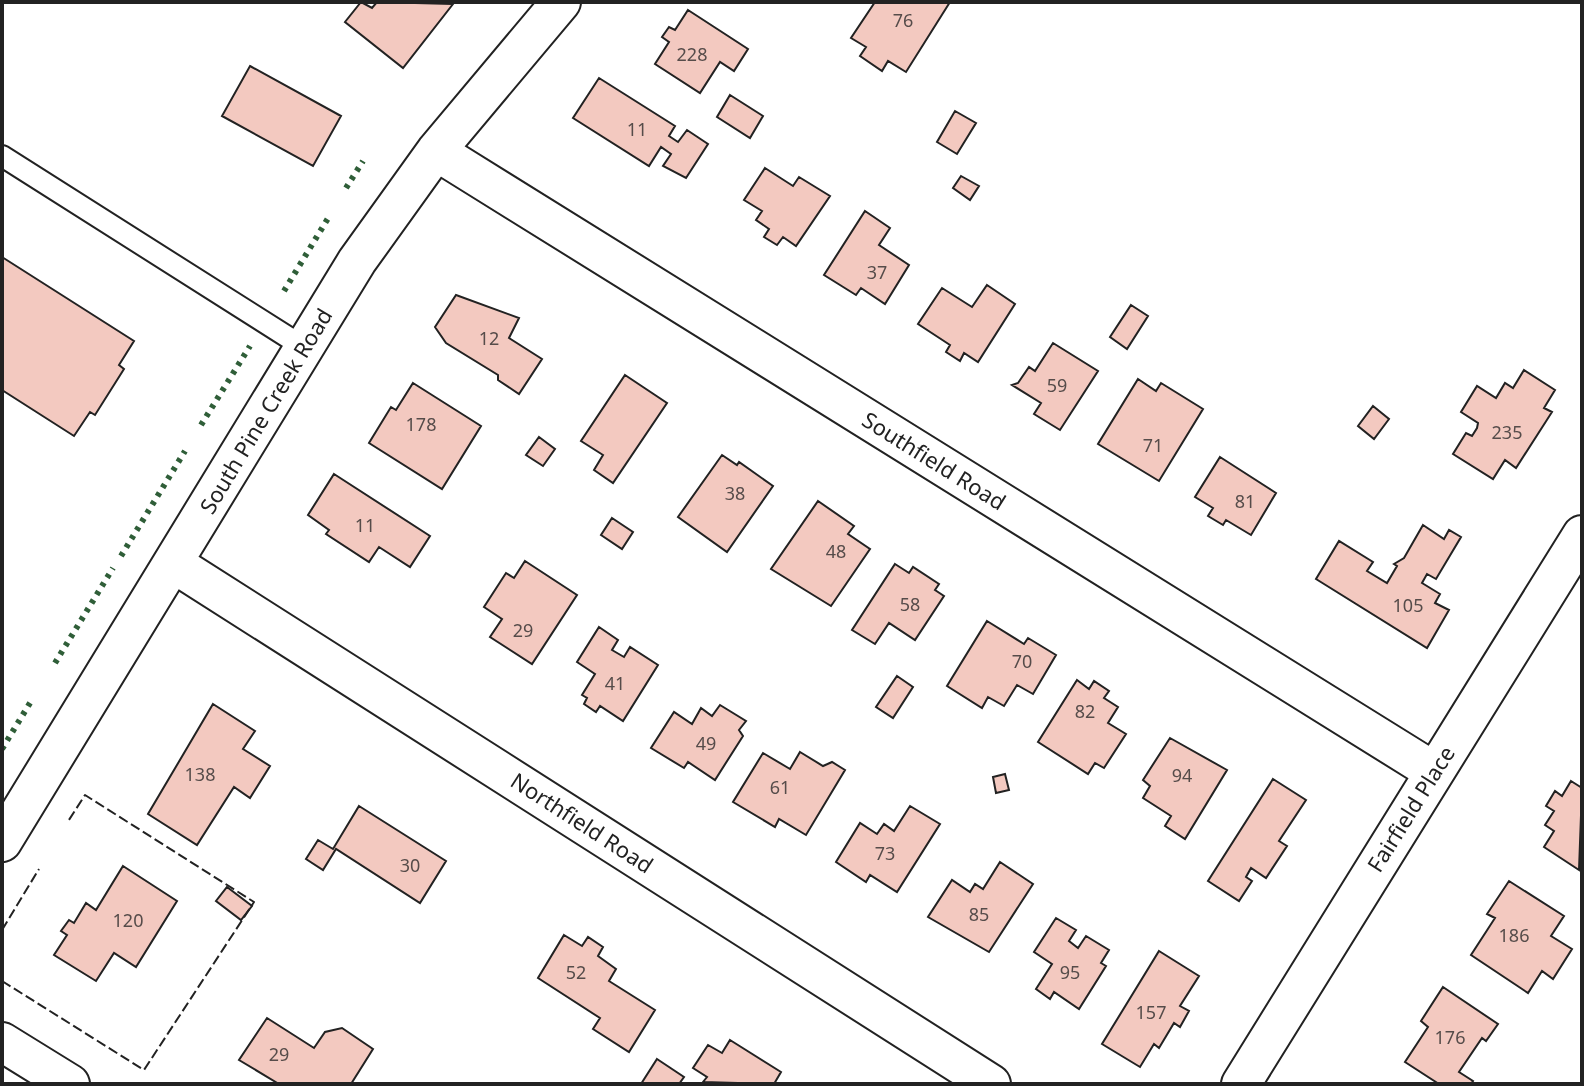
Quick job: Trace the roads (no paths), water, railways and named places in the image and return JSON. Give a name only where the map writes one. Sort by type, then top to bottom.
[{"type":"street","name":"South Pine Creek Road","points":[[2,842],[357,261],[436,151],[561,2]]},
{"type":"street","name":"Southfield Road","points":[[436,151],[1433,771]]},
{"type":"street","name":"Fairfield Place","points":[[1241,1084],[1582,535]]},
{"type":"street","name":"Northfield Road","points":[[173,563],[991,1084]]},
{"type":"street","points":[[2,1042],[70,1084]]},
{"type":"lane","points":[[2,156],[305,348]]}]
